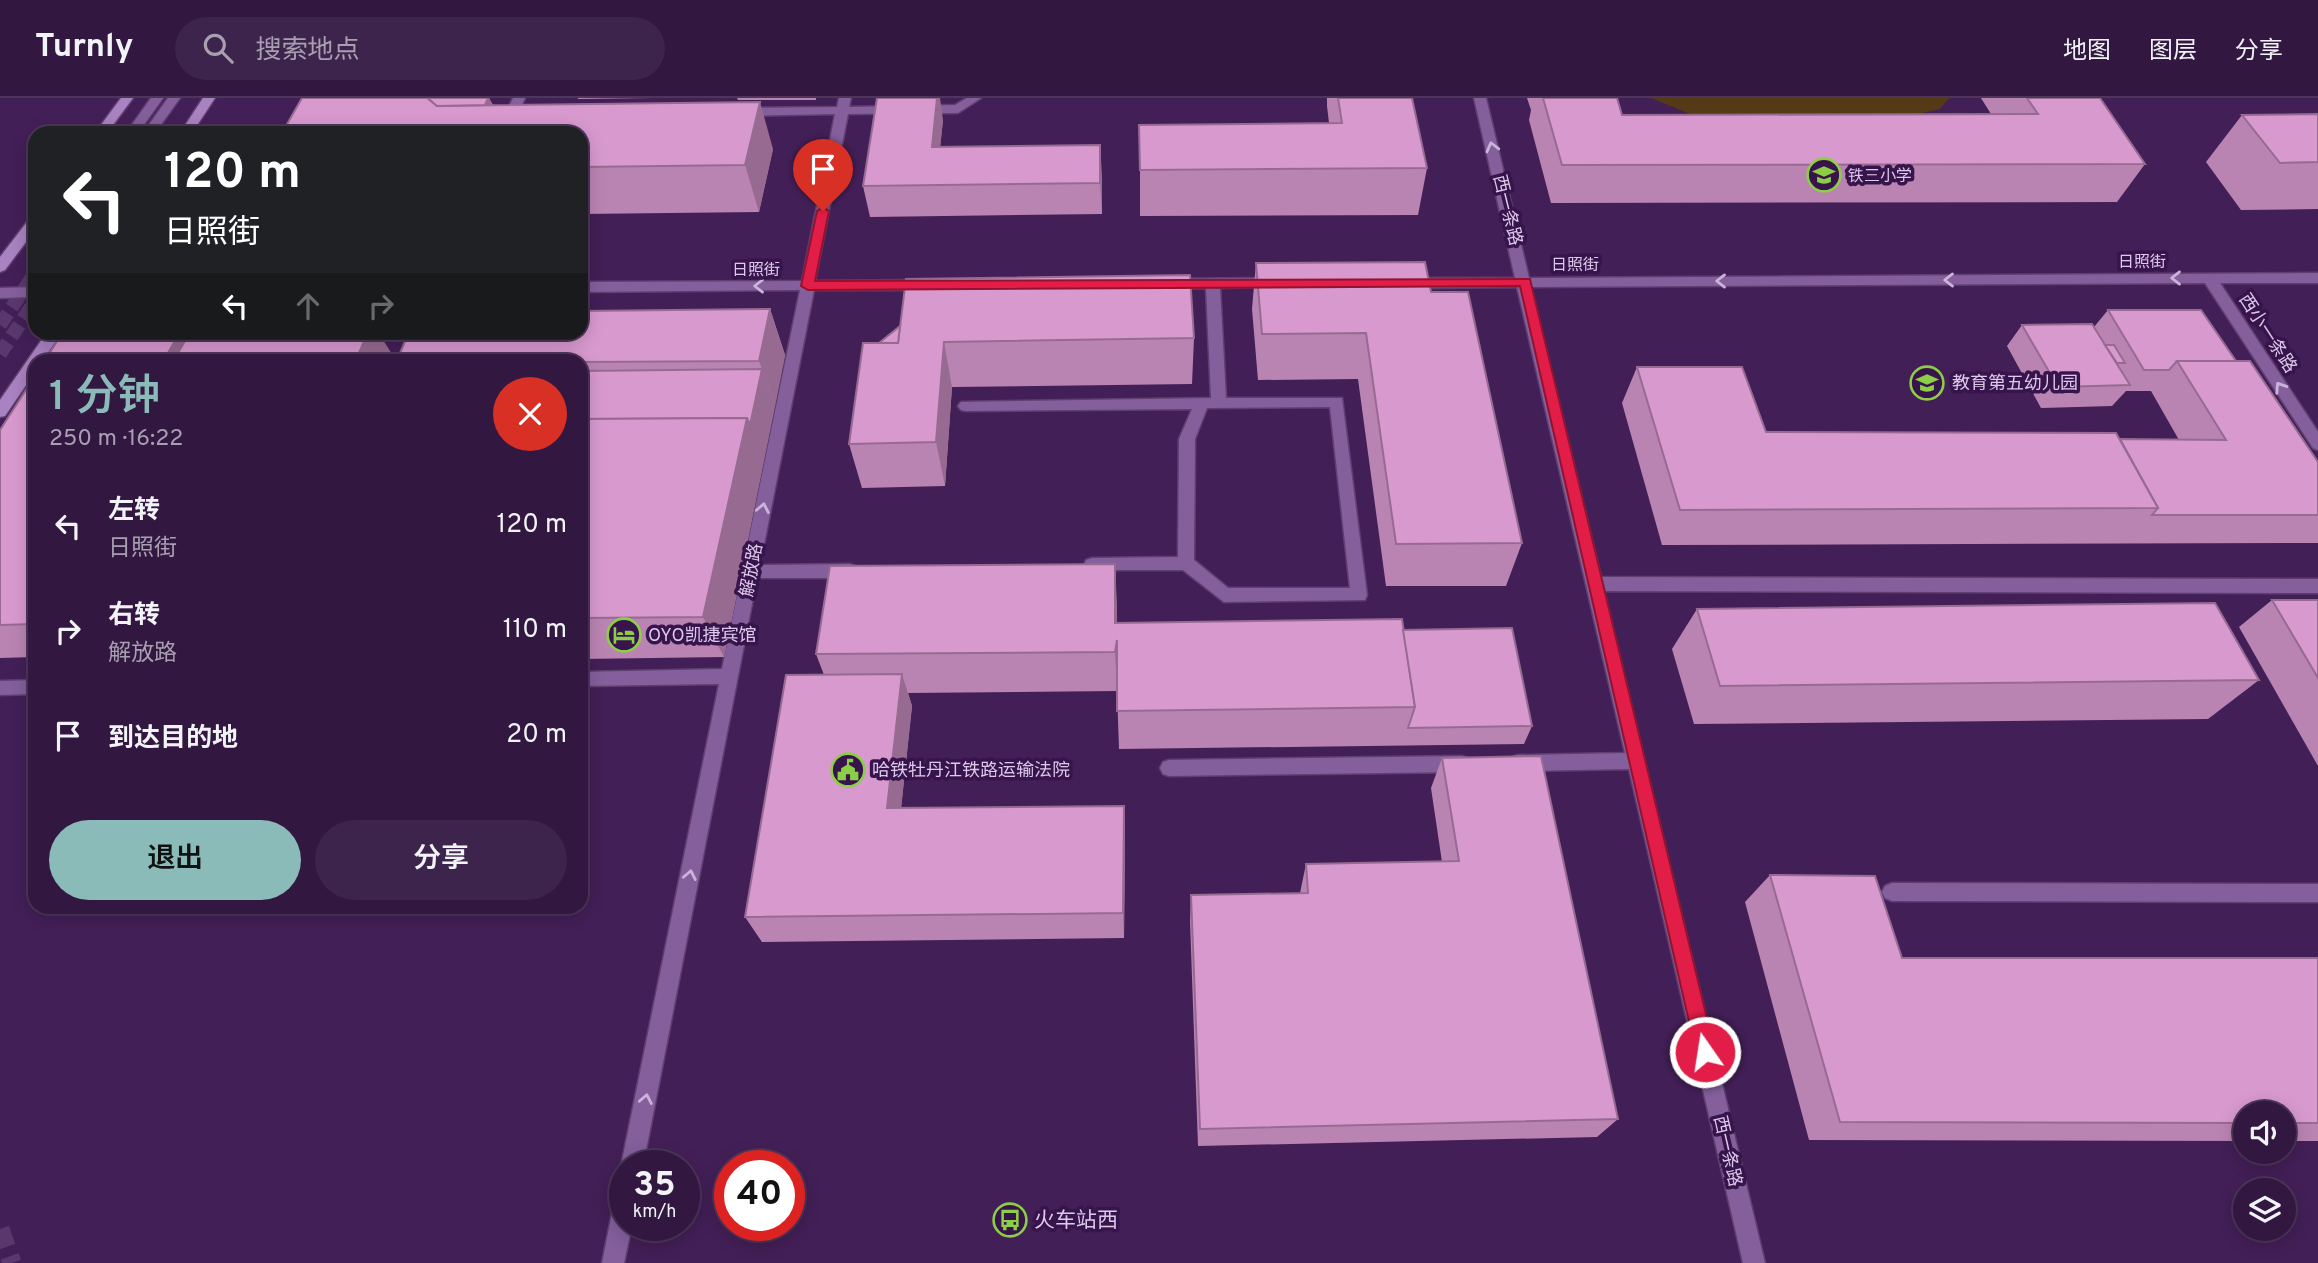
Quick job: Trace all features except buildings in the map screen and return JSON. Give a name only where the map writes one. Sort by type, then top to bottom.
[{"type":"main road","points":[[106,126],[127,98]]},
{"type":"main road","points":[[191,126],[209,98]]},
{"type":"main road","points":[[0,267],[28,229]]},
{"type":"main road","points":[[0,412],[28,371]]},
{"type":"street","points":[[137,126],[157,98]]},
{"type":"street","points":[[154,126],[174,98]]},
{"type":"street","points":[[509,126],[519,115],[519,98]]},
{"type":"street","points":[[719,113],[844,105],[958,109],[975,98]]},
{"type":"street","name":"西一条路","points":[[1480,98],[1754,1263]]},
{"type":"street","name":"解放路","points":[[635,1150],[844,105]]},
{"type":"street","name":"西小一条路","points":[[2209,278],[2317,440]]},
{"type":"street","name":"日照街","points":[[1390,283],[2318,278]]},
{"type":"street","points":[[1157,284],[1295,283]]},
{"type":"street","points":[[1213,284],[1219,403]]},
{"type":"street","name":"日照街","points":[[588,287],[948,285]]},
{"type":"street","points":[[0,293],[28,292]]},
{"type":"street","points":[[966,406],[1337,401],[1359,595],[1224,595],[1186,563],[1076,566]]},
{"type":"street","points":[[1186,563],[1187,439],[1202,403]]},
{"type":"street","points":[[750,572],[871,570]]},
{"type":"street","points":[[1596,584],[2318,586]]},
{"type":"street","points":[[588,678],[730,676]]},
{"type":"street","points":[[0,688],[28,687]]},
{"type":"street","points":[[1169,768],[1637,761]]},
{"type":"street","points":[[1892,892],[2318,893]]},
{"type":"street","points":[[613,1263],[617,1241]]},
{"type":"shaded area","points":[[1651,98],[1949,98],[1940,109],[1914,115],[1690,114]]},
{"type":"tunnel","points":[[0,325],[28,283]]},
{"type":"tunnel","points":[[0,354],[28,312]]},
{"type":"tunnel","points":[[0,1229],[12,1263]]},
{"type":"place","name":"铁三小学","points":[[1824,175]]},
{"type":"place","name":"教育第五幼儿园","points":[[1927,383]]},
{"type":"place","name":"OYO凯捷宾馆","points":[[624,635]]},
{"type":"place","name":"哈铁牡丹江铁路运输法院","points":[[848,770]]},
{"type":"place","name":"火车站西","points":[[1010,1220]]},
{"type":"route","points":[[823,211],[808,286],[1525,282],[1705,1052]]}]
